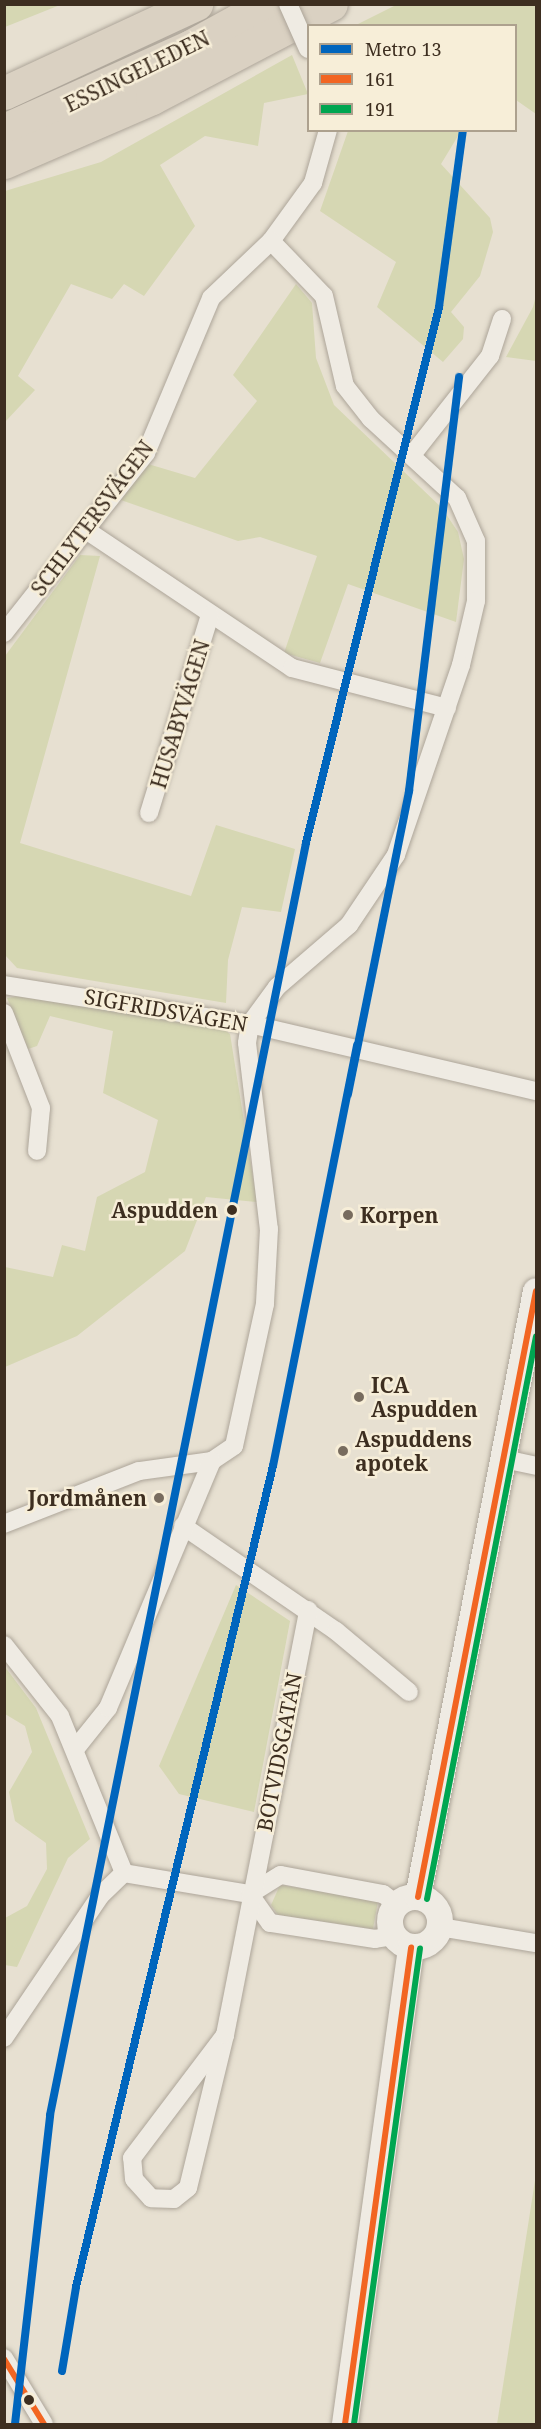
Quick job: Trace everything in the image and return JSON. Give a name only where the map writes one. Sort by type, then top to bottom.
[{"type":"highway","points":[[45,77],[156,4]]},
{"type":"highway","name":"ESSINGELEDEN","points":[[4,93],[45,77],[196,4]]},
{"type":"highway","name":"ESSINGELEDEN","points":[[4,130],[191,46],[267,4]]},
{"type":"highway","points":[[4,162],[152,98],[331,4]]},
{"type":"street","points":[[288,4],[307,45]]},
{"type":"street","name":"SCHLYTERSVÄGEN","points":[[4,633],[152,444],[211,298],[271,241],[313,183],[327,132]]},
{"type":"street","points":[[4,1524],[139,1471],[212,1461],[234,1446],[265,1304],[270,1229],[247,1043],[250,1024],[260,1005],[349,925],[382,880],[408,825],[447,708],[476,602],[476,541],[457,498],[412,454],[371,420],[345,386],[324,296],[271,241]]},
{"type":"street","points":[[412,454],[490,356],[502,319]]},
{"type":"street","name":"HUSABYVÄGEN","points":[[86,530],[292,668],[447,708]]},
{"type":"street","name":"HUSABYVÄGEN","points":[[149,813],[210,615]]},
{"type":"street","name":"SIGFRIDSVÄGEN","points":[[4,985],[250,1024],[537,1091]]},
{"type":"street","points":[[4,1013],[41,1107],[37,1151]]},
{"type":"street","points":[[345,2424],[402,1942],[389,1919],[407,1900],[504,1459],[537,1291]]},
{"type":"street","points":[[504,1459],[537,1466]]},
{"type":"street","points":[[76,1748],[108,1708],[212,1461]]},
{"type":"street","points":[[183,1526],[308,1610],[409,1692]]},
{"type":"street","name":"BOTVIDSGATAN","points":[[225,2035],[132,2158],[134,2179],[151,2198],[174,2199],[188,2188],[225,2035],[250,1894],[308,1610]]},
{"type":"street","points":[[4,1645],[60,1716],[76,1748],[124,1873]]},
{"type":"street","points":[[124,1873],[250,1894],[281,1875],[407,1900],[438,1911],[440,1927],[429,1943],[375,1939],[270,1923],[250,1894]]},
{"type":"street","points":[[4,2038],[100,1896],[124,1873]]},
{"type":"street","points":[[440,1927],[537,1943]]},
{"type":"street","points":[[4,2358],[44,2424]]},
{"type":"green space","points":[[5,4],[60,4],[60,5],[5,27]]},
{"type":"green space","points":[[396,5],[536,5],[536,114],[517,101],[517,24],[358,24]]},
{"type":"green space","points":[[292,55],[307,94],[264,103],[258,146],[205,136],[160,165],[195,226],[144,296],[124,284],[112,299],[71,284],[18,376],[35,390],[5,422],[5,191],[101,162]]},
{"type":"green space","points":[[348,132],[460,132],[441,164],[490,218],[493,232],[480,276],[451,312],[464,327],[463,339],[443,362],[377,307],[396,262],[320,211]]},
{"type":"green space","points":[[296,284],[312,303],[316,358],[334,405],[442,508],[458,532],[464,559],[456,622],[348,584],[320,663],[284,653],[317,556],[260,537],[238,541],[118,499],[148,464],[195,478],[257,401],[233,375]]},
{"type":"green space","points":[[536,295],[536,361],[506,357],[533,307]]},
{"type":"green space","points":[[80,555],[100,556],[20,843],[191,896],[216,825],[295,849],[281,912],[242,907],[228,960],[226,1003],[17,968],[5,955],[5,656]]},
{"type":"green space","points":[[26,995],[224,1029],[230,1034],[257,1202],[206,1197],[185,1251],[77,1336],[5,1367],[5,1267],[53,1277],[62,1245],[85,1251],[97,1197],[145,1172],[158,1120],[103,1093],[113,1031],[50,1016],[37,1046],[28,1049],[7,998]]},
{"type":"green space","points":[[236,1585],[290,1621],[254,1812],[179,1794],[159,1766]]},
{"type":"green space","points":[[5,1667],[36,1708],[90,1839],[68,1858],[17,1967],[5,1965],[5,1918],[27,1906],[47,1869],[46,1843],[15,1821],[9,1792],[32,1752],[25,1726],[5,1714]]},
{"type":"green space","points":[[280,1885],[378,1901],[373,1929],[278,1915],[271,1905]]},
{"type":"green space","points":[[536,2174],[536,2424],[497,2424]]},
{"type":"metro line","name":"13","points":[[15,2424],[50,2115],[306,843],[439,307],[463,132]]},
{"type":"metro line","name":"13","points":[[348,1094],[409,791],[459,377]]},
{"type":"metro line","name":"13","points":[[62,2371],[76,2287],[273,1466],[357,1045]]},
{"type":"transit line","name":"161","points":[[418,1897],[536,1291]]},
{"type":"transit line","name":"191","points":[[427,1899],[536,1336]]},
{"type":"transit line","name":"161","points":[[345,2424],[411,1948]]},
{"type":"transit line","name":"191","points":[[354,2424],[420,1949]]},
{"type":"transit line","name":"161","points":[[4,2359],[44,2424]]},
{"type":"place","name":"Aspudden","points":[[232,1210]]},
{"type":"place","name":"Korpen","points":[[348,1215]]},
{"type":"place","name":"ICA Aspudden","points":[[359,1397]]},
{"type":"place","name":"Aspuddens apotek","points":[[343,1451]]},
{"type":"place","name":"Jordmånen","points":[[159,1498]]}]
